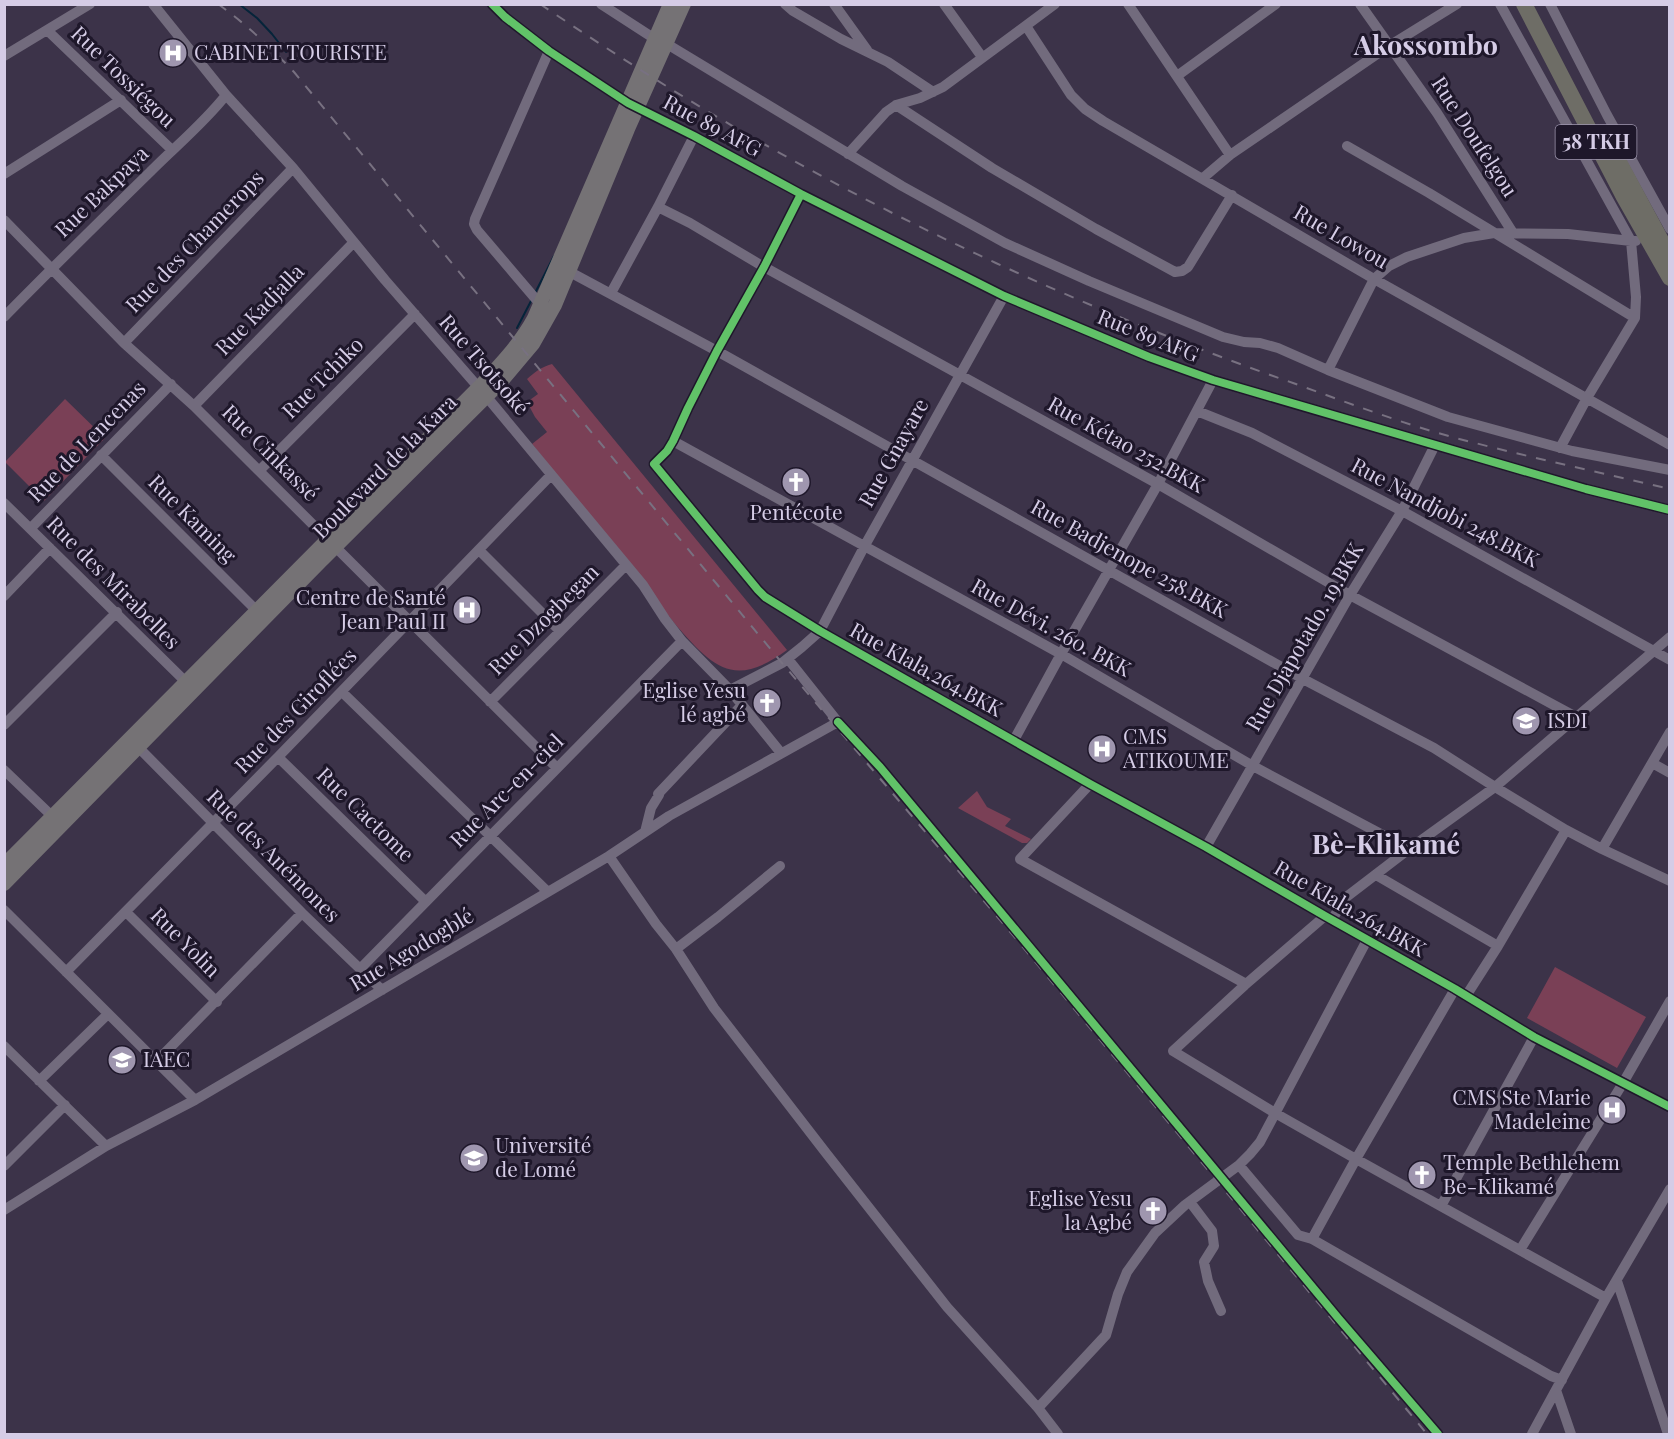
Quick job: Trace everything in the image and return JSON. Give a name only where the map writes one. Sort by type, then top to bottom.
[{"type":"highway","name":"58 TKH","points":[[1524,4],[1654,233],[1670,256]]},
{"type":"highway","name":"58 TKH","points":[[1535,4],[1654,233],[1670,278]]},
{"type":"main road","name":"Boulevard de la Kara","points":[[4,865],[335,547],[482,392],[505,359],[530,337],[555,306],[571,273],[638,108],[661,41],[670,4]]},
{"type":"main road","name":"Boulevard de la Kara","points":[[661,41],[684,4]]},
{"type":"main road","name":"Boulevard de la Kara","points":[[530,337],[540,304],[638,108]]},
{"type":"main road","name":"Boulevard de la Kara","points":[[4,884],[139,748],[256,610],[335,547]]},
{"type":"street","points":[[4,56],[48,32],[90,4]]},
{"type":"street","name":"Rue Tsotsoké","points":[[153,4],[226,95],[293,168],[643,585],[682,641],[730,690],[781,753]]},
{"type":"street","name":"Rue 89 AFG","points":[[492,4],[549,51],[638,108],[801,194],[1004,296],[1149,357],[1213,380],[1586,489],[1670,510]]},
{"type":"street","points":[[601,4],[902,186],[1005,243],[1089,281],[1223,337],[1278,348],[1448,417],[1560,448],[1670,470]]},
{"type":"street","points":[[785,4],[822,28],[888,62],[933,92]]},
{"type":"street","points":[[834,4],[868,52]]},
{"type":"street","points":[[945,4],[982,57]]},
{"type":"street","points":[[848,154],[886,112],[896,105],[943,87],[1055,4]]},
{"type":"street","points":[[1128,4],[1230,155]]},
{"type":"street","name":"Rue Doufelgou","points":[[1360,4],[1437,113],[1513,233]]},
{"type":"street","points":[[1203,178],[1230,155],[1389,46],[1457,4]]},
{"type":"street","points":[[1500,4],[1654,233]]},
{"type":"street","points":[[1550,4],[1613,125],[1654,233],[1636,297],[1635,318],[1560,448]]},
{"type":"street","points":[[1177,76],[1270,6]]},
{"type":"street","name":"Rue Lowou","points":[[1026,26],[1071,94],[1085,110],[1374,279],[1670,445]]},
{"type":"street","name":"Rue Tossiégou","points":[[48,32],[172,150]]},
{"type":"street","points":[[540,304],[474,224],[549,51]]},
{"type":"street","name":"Rue Bakpaya","points":[[4,317],[52,267],[204,121],[226,95]]},
{"type":"street","points":[[4,174],[121,100]]},
{"type":"street","points":[[896,105],[992,168],[1175,272],[1188,267],[1232,195]]},
{"type":"street","points":[[611,293],[694,136]]},
{"type":"street","points":[[1347,146],[1635,318]]},
{"type":"street","name":"Rue des Chamerops","points":[[124,343],[293,168]]},
{"type":"street","points":[[673,441],[717,351],[764,267],[801,194]]},
{"type":"street","name":"Rue Kétao 252.BKK","points":[[658,207],[1158,484],[1350,595],[1576,717]]},
{"type":"street","name":"Rue Cinkassé","points":[[4,220],[124,343],[171,384],[260,470],[557,768]]},
{"type":"street","points":[[1328,370],[1374,279],[1389,266],[1407,257],[1464,238],[1494,233],[1654,233]]},
{"type":"street","name":"Rue Kadjalla","points":[[194,406],[354,242]]},
{"type":"street","name":"Rue Badjenope 258.BKK","points":[[571,273],[717,351],[1303,679],[1434,748],[1566,830],[1670,881]]},
{"type":"street","name":"Rue Gnayare","points":[[820,631],[864,547],[1004,296]]},
{"type":"street","name":"Rue Tchiko","points":[[260,470],[415,314]]},
{"type":"street","points":[[1014,740],[1158,484],[1213,380]]},
{"type":"street","name":"Rue de Lencenas","points":[[31,528],[171,384]]},
{"type":"street","name":"Rue Nandjobi 248.BKK","points":[[1197,411],[1252,433],[1402,511],[1670,660]]},
{"type":"street","name":"Rue Dévi. 260. BKK","points":[[673,441],[1061,654],[1253,766],[1409,849]]},
{"type":"street","name":"Rue Klala,264.BKK","points":[[673,441],[654,464],[765,597],[820,631],[1014,740]]},
{"type":"street","name":"Rue Djapotado. 19.BKK","points":[[1206,847],[1350,595],[1402,511],[1435,445]]},
{"type":"street","name":"Rue Kaming","points":[[101,455],[256,610]]},
{"type":"street","name":"Rue des Giroflées","points":[[66,972],[342,692],[551,475]]},
{"type":"street","name":"Rue des Mirabelles","points":[[4,503],[190,686]]},
{"type":"street","points":[[4,596],[50,548]]},
{"type":"street","points":[[479,550],[560,631]]},
{"type":"street","name":"Rue Dzogbegan","points":[[490,702],[626,565]]},
{"type":"street","points":[[4,725],[117,612]]},
{"type":"street","points":[[730,690],[772,669],[820,631]]},
{"type":"street","points":[[1606,1298],[1275,1113],[1173,1051],[1246,984],[1328,918],[1345,898],[1495,787],[1670,637]]},
{"type":"street","name":"Rue Arc-en-ciel","points":[[360,969],[682,641]]},
{"type":"street","points":[[795,653],[838,722],[880,767],[1339,1319],[1438,1434]]},
{"type":"street","points":[[342,692],[548,892]]},
{"type":"street","points":[[645,831],[651,808],[658,794],[743,706]]},
{"type":"street","name":"Rue Agodogblé","points":[[4,1210],[106,1146],[195,1100],[609,856],[645,831],[838,722]]},
{"type":"street","points":[[1602,849],[1670,732]]},
{"type":"street","name":"Rue Klala.264.BKK","points":[[1014,740],[1455,988],[1534,1037],[1670,1107]]},
{"type":"street","name":"Rue des Anémones","points":[[139,748],[302,913],[382,990]]},
{"type":"street","name":"Rue Cactome","points":[[278,757],[425,902]]},
{"type":"street","points":[[1652,763],[1670,773]]},
{"type":"street","points":[[4,770],[53,817]]},
{"type":"street","points":[[1090,784],[1020,860],[1246,984]]},
{"type":"street","points":[[1466,996],[1566,830]]},
{"type":"street","points":[[609,856],[676,949],[714,1008],[940,1298],[1038,1408],[1058,1434]]},
{"type":"street","points":[[676,949],[780,866]]},
{"type":"street","points":[[1376,875],[1498,946]]},
{"type":"street","points":[[4,910],[195,1100]]},
{"type":"street","name":"Rue Yolin","points":[[126,912],[217,1002]]},
{"type":"street","points":[[156,1062],[302,913]]},
{"type":"street","points":[[1038,1408],[1106,1335],[1127,1272],[1155,1233],[1170,1218],[1239,1165],[1260,1142],[1367,940]]},
{"type":"street","points":[[1312,1239],[1455,988]]},
{"type":"street","points":[[1520,1250],[1623,1083],[1670,1000]]},
{"type":"street","points":[[39,1081],[108,1014]]},
{"type":"street","points":[[1441,1206],[1534,1037]]},
{"type":"street","points":[[4,1046],[106,1146]]},
{"type":"street","points":[[4,1166],[65,1105]]},
{"type":"street","points":[[1239,1165],[1298,1235],[1312,1239],[1562,1380]]},
{"type":"street","points":[[1532,1434],[1606,1298],[1670,1190]]},
{"type":"street","points":[[1190,1202],[1212,1231],[1214,1246],[1204,1262],[1208,1281],[1221,1311]]},
{"type":"street","points":[[1617,1281],[1668,1434]]},
{"type":"street","points":[[1556,1390],[1572,1434]]},
{"type":"shaded area","points":[[552,364],[787,650],[752,669],[725,668],[712,661],[675,624],[532,444],[547,432],[527,402],[538,394],[527,379],[538,370]]},
{"type":"shaded area","points":[[65,399],[105,438],[44,501],[5,462]]},
{"type":"shaded area","points":[[977,791],[987,807],[1011,819],[1005,826],[1031,839],[1027,843],[1022,843],[958,808]]},
{"type":"shaded area","points":[[1555,967],[1646,1017],[1617,1068],[1527,1018]]},
{"type":"waterway","points":[[239,4],[257,18],[286,52]]},
{"type":"waterway","points":[[535,293],[554,256]]},
{"type":"waterway","points":[[517,328],[531,301]]},
{"type":"railway","points":[[218,4],[258,36],[294,72],[782,663],[1017,940],[1427,1434]]},
{"type":"railway","points":[[540,4],[677,93],[792,160],[931,232],[1074,298],[1219,356],[1412,425],[1506,451],[1670,489]]},
{"type":"cycle path","points":[[492,4],[549,51],[628,103],[801,194],[1004,296],[1149,357],[1213,380],[1586,489],[1670,510]]},
{"type":"cycle path","points":[[801,194],[764,267],[717,351],[673,441],[654,464],[758,590],[765,597],[820,631],[1206,847],[1455,989],[1534,1037],[1670,1107]]},
{"type":"cycle path","points":[[838,722],[880,767],[1339,1319],[1438,1434]]},
{"type":"place","name":"CABINET TOURISTE","points":[[173,53]]},
{"type":"place","name":"Pentécote","points":[[796,482]]},
{"type":"place","name":"Centre de Santé Jean Paul II","points":[[467,610]]},
{"type":"place","name":"Eglise Yesu lé agbé","points":[[767,703]]},
{"type":"place","name":"ISDI","points":[[1526,721]]},
{"type":"place","name":"CMS ATIKOUME","points":[[1102,749]]},
{"type":"place","name":"IAEC","points":[[122,1060]]},
{"type":"place","name":"CMS Ste Marie Madeleine","points":[[1612,1110]]},
{"type":"place","name":"Université de Lomé","points":[[474,1158]]},
{"type":"place","name":"Temple Bethlehem Be-Klikamé","points":[[1422,1175]]},
{"type":"place","name":"Eglise Yesu la Agbé","points":[[1153,1211]]},
{"type":"district","name":"Akossombo","points":[[1426,46]]},
{"type":"district","name":"Bè-Klikamé","points":[[1386,845]]}]
